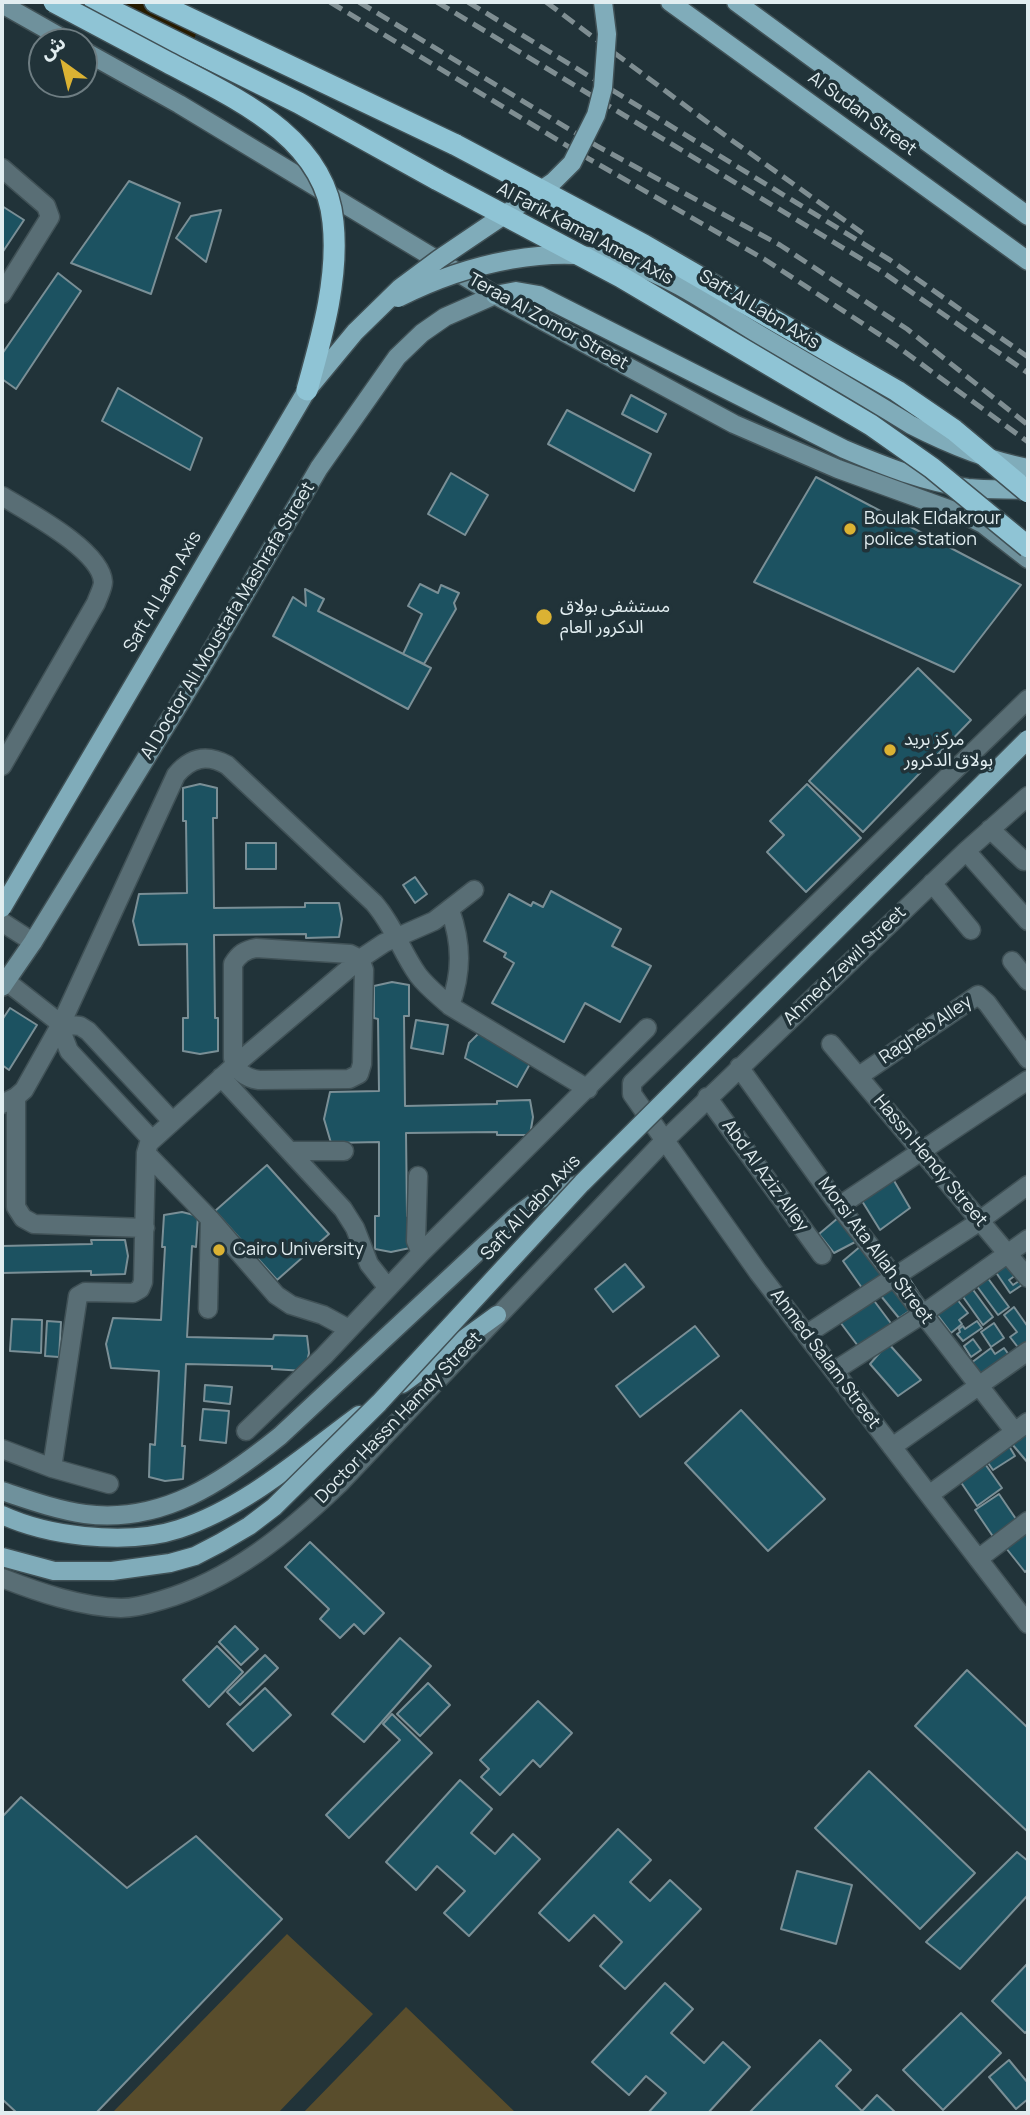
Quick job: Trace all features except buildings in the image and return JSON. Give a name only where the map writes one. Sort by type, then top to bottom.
[{"type":"highway","points":[[54,2],[225,93],[267,119],[285,134],[309,161],[326,193],[333,219],[334,245],[333,273],[325,317],[307,390]]},
{"type":"highway","name":"Al Farik Kamal Amer Axis","points":[[94,2],[299,103],[621,277],[879,431],[954,485],[1028,547]]},
{"type":"highway","name":"Al Farik Kamal Amer Axis","points":[[155,2],[456,145],[644,245],[897,391],[954,430],[1028,491]]},
{"type":"main road","name":"Saft Al Labn Axis","points":[[2,908],[307,390],[355,332],[416,275],[553,182],[572,163],[596,115],[603,88],[607,62],[603,2]]},
{"type":"main road","name":"Al Sudan Street","points":[[670,2],[1028,261]]},
{"type":"main road","name":"Al Sudan Street","points":[[736,2],[1028,216]]},
{"type":"main road","name":"Saft Al Labn Axis","points":[[377,309],[442,277],[490,265],[568,254],[630,264],[683,289],[923,431],[975,454],[1028,468]]},
{"type":"main road","points":[[495,295],[525,292],[563,306],[844,449],[886,467],[923,479],[969,488],[1028,491]]},
{"type":"main road","name":"Saft Al Labn Axis","points":[[2,1557],[54,1571],[112,1571],[170,1563],[195,1556],[248,1527],[274,1507],[379,1403],[582,1183],[1025,744]]},
{"type":"main road","points":[[2,1515],[19,1523],[60,1533],[99,1538],[145,1537],[179,1529],[242,1499],[497,1315]]},
{"type":"street","points":[[2,4],[44,28]]},
{"type":"street","name":"Teraa Al Zomor Street","points":[[98,59],[179,104],[495,295],[734,424],[849,474],[965,514],[983,524],[1028,559]]},
{"type":"street","points":[[2,168],[46,206],[50,217],[2,294]]},
{"type":"street","name":"Al Doctor Ali Moustafa Mashrafa Street","points":[[6,975],[33,942],[202,667],[319,468],[377,384],[397,357],[422,333],[445,317],[495,295]]},
{"type":"street","points":[[2,496],[85,550],[99,567],[103,584],[96,603],[2,766]]},
{"type":"street","name":"Ahmed Salam Street","points":[[1027,1621],[758,1272],[632,1094],[631,1087],[632,1083],[1028,699]]},
{"type":"street","points":[[145,1228],[34,1224],[23,1219],[16,1208],[9,1100],[30,1081],[61,1024],[176,775],[194,760],[205,758],[227,765],[374,903],[398,936],[418,975],[450,1006],[588,1089]]},
{"type":"street","name":"Ahmed Zewil Street","points":[[665,1140],[965,851],[1028,796]]},
{"type":"street","points":[[990,829],[1024,861]]},
{"type":"street","points":[[965,851],[1028,921]]},
{"type":"street","points":[[932,883],[971,930]]},
{"type":"street","points":[[52,1468],[76,1299],[79,1294],[85,1292],[133,1293],[140,1289],[143,1282],[149,1147],[172,1121],[228,1071],[360,959],[450,910],[474,890]]},
{"type":"street","points":[[450,910],[460,948],[457,987],[450,1006]]},
{"type":"street","points":[[2,922],[33,942]]},
{"type":"street","points":[[256,948],[350,954],[360,959],[364,984],[362,1064],[359,1074],[349,1079],[259,1080],[228,1071],[233,1058],[233,964],[239,956],[256,948]]},
{"type":"street","points":[[1012,961],[1028,981]]},
{"type":"street","points":[[6,975],[61,1024],[80,1026],[88,1031],[172,1121]]},
{"type":"street","name":"Ragheb Alley","points":[[859,1076],[978,995],[1022,1037]]},
{"type":"street","points":[[61,1024],[69,1051],[210,1219],[283,1301],[323,1315],[349,1329]]},
{"type":"street","points":[[246,1431],[324,1356],[421,1253],[647,1028]]},
{"type":"street","points":[[1022,1037],[1028,1059]]},
{"type":"street","name":"Hassn Hendy Street","points":[[831,1044],[1028,1278]]},
{"type":"street","name":"Morsi Ata Allah Street","points":[[739,1067],[839,1206],[979,1386],[1022,1427]]},
{"type":"street","points":[[228,1071],[291,1151],[343,1209],[355,1228],[369,1264],[388,1288]]},
{"type":"street","points":[[839,1206],[1028,1080]]},
{"type":"street","name":"Abd Al Aziz Alley","points":[[708,1097],[822,1255]]},
{"type":"street","name":"Doctor Hassn Hamdy Street","points":[[2,1578],[86,1605],[121,1608],[184,1594],[237,1568],[313,1509],[397,1426],[497,1315],[665,1140]]},
{"type":"street","points":[[291,1151],[344,1151]]},
{"type":"street","points":[[418,1176],[416,1241],[421,1253]]},
{"type":"street","points":[[2,1491],[85,1514],[122,1516],[159,1510],[201,1493],[240,1469],[280,1436],[516,1216],[538,1200],[582,1183]]},
{"type":"street","points":[[807,1334],[980,1221],[1028,1185]]},
{"type":"street","points":[[208,1309],[210,1219]]},
{"type":"street","points":[[834,1371],[923,1314],[1028,1239]]},
{"type":"street","points":[[892,1447],[1028,1351]]},
{"type":"street","points":[[929,1495],[1022,1427]]},
{"type":"street","points":[[2,1449],[52,1468],[109,1484]]},
{"type":"street","points":[[978,1559],[1028,1521]]},
{"type":"shaded area","points":[[287,1934],[373,2014],[278,2113],[114,2111]]},
{"type":"shaded area","points":[[406,2007],[516,2113],[303,2113]]},
{"type":"waterway","points":[[127,2],[184,32]]},
{"type":"railway","points":[[330,2],[589,159],[764,259],[894,344],[1028,442]]},
{"type":"railway","points":[[359,2],[597,146],[780,245],[907,329],[1028,425]]},
{"type":"railway","points":[[437,2],[878,269],[1028,373]]},
{"type":"railway","points":[[468,2],[890,260],[1028,357]]},
{"type":"railway","points":[[546,2],[730,139],[868,237]]},
{"type":"place","name":"Boulak Eldakrour police station","points":[[850,529]]},
{"type":"place","name":"مستشفى بولاق الدكرور العام","points":[[544,617]]},
{"type":"place","name":"مركز بريد بولاق الدكرور","points":[[890,750]]},
{"type":"place","name":"Cairo University","points":[[219,1250]]}]
